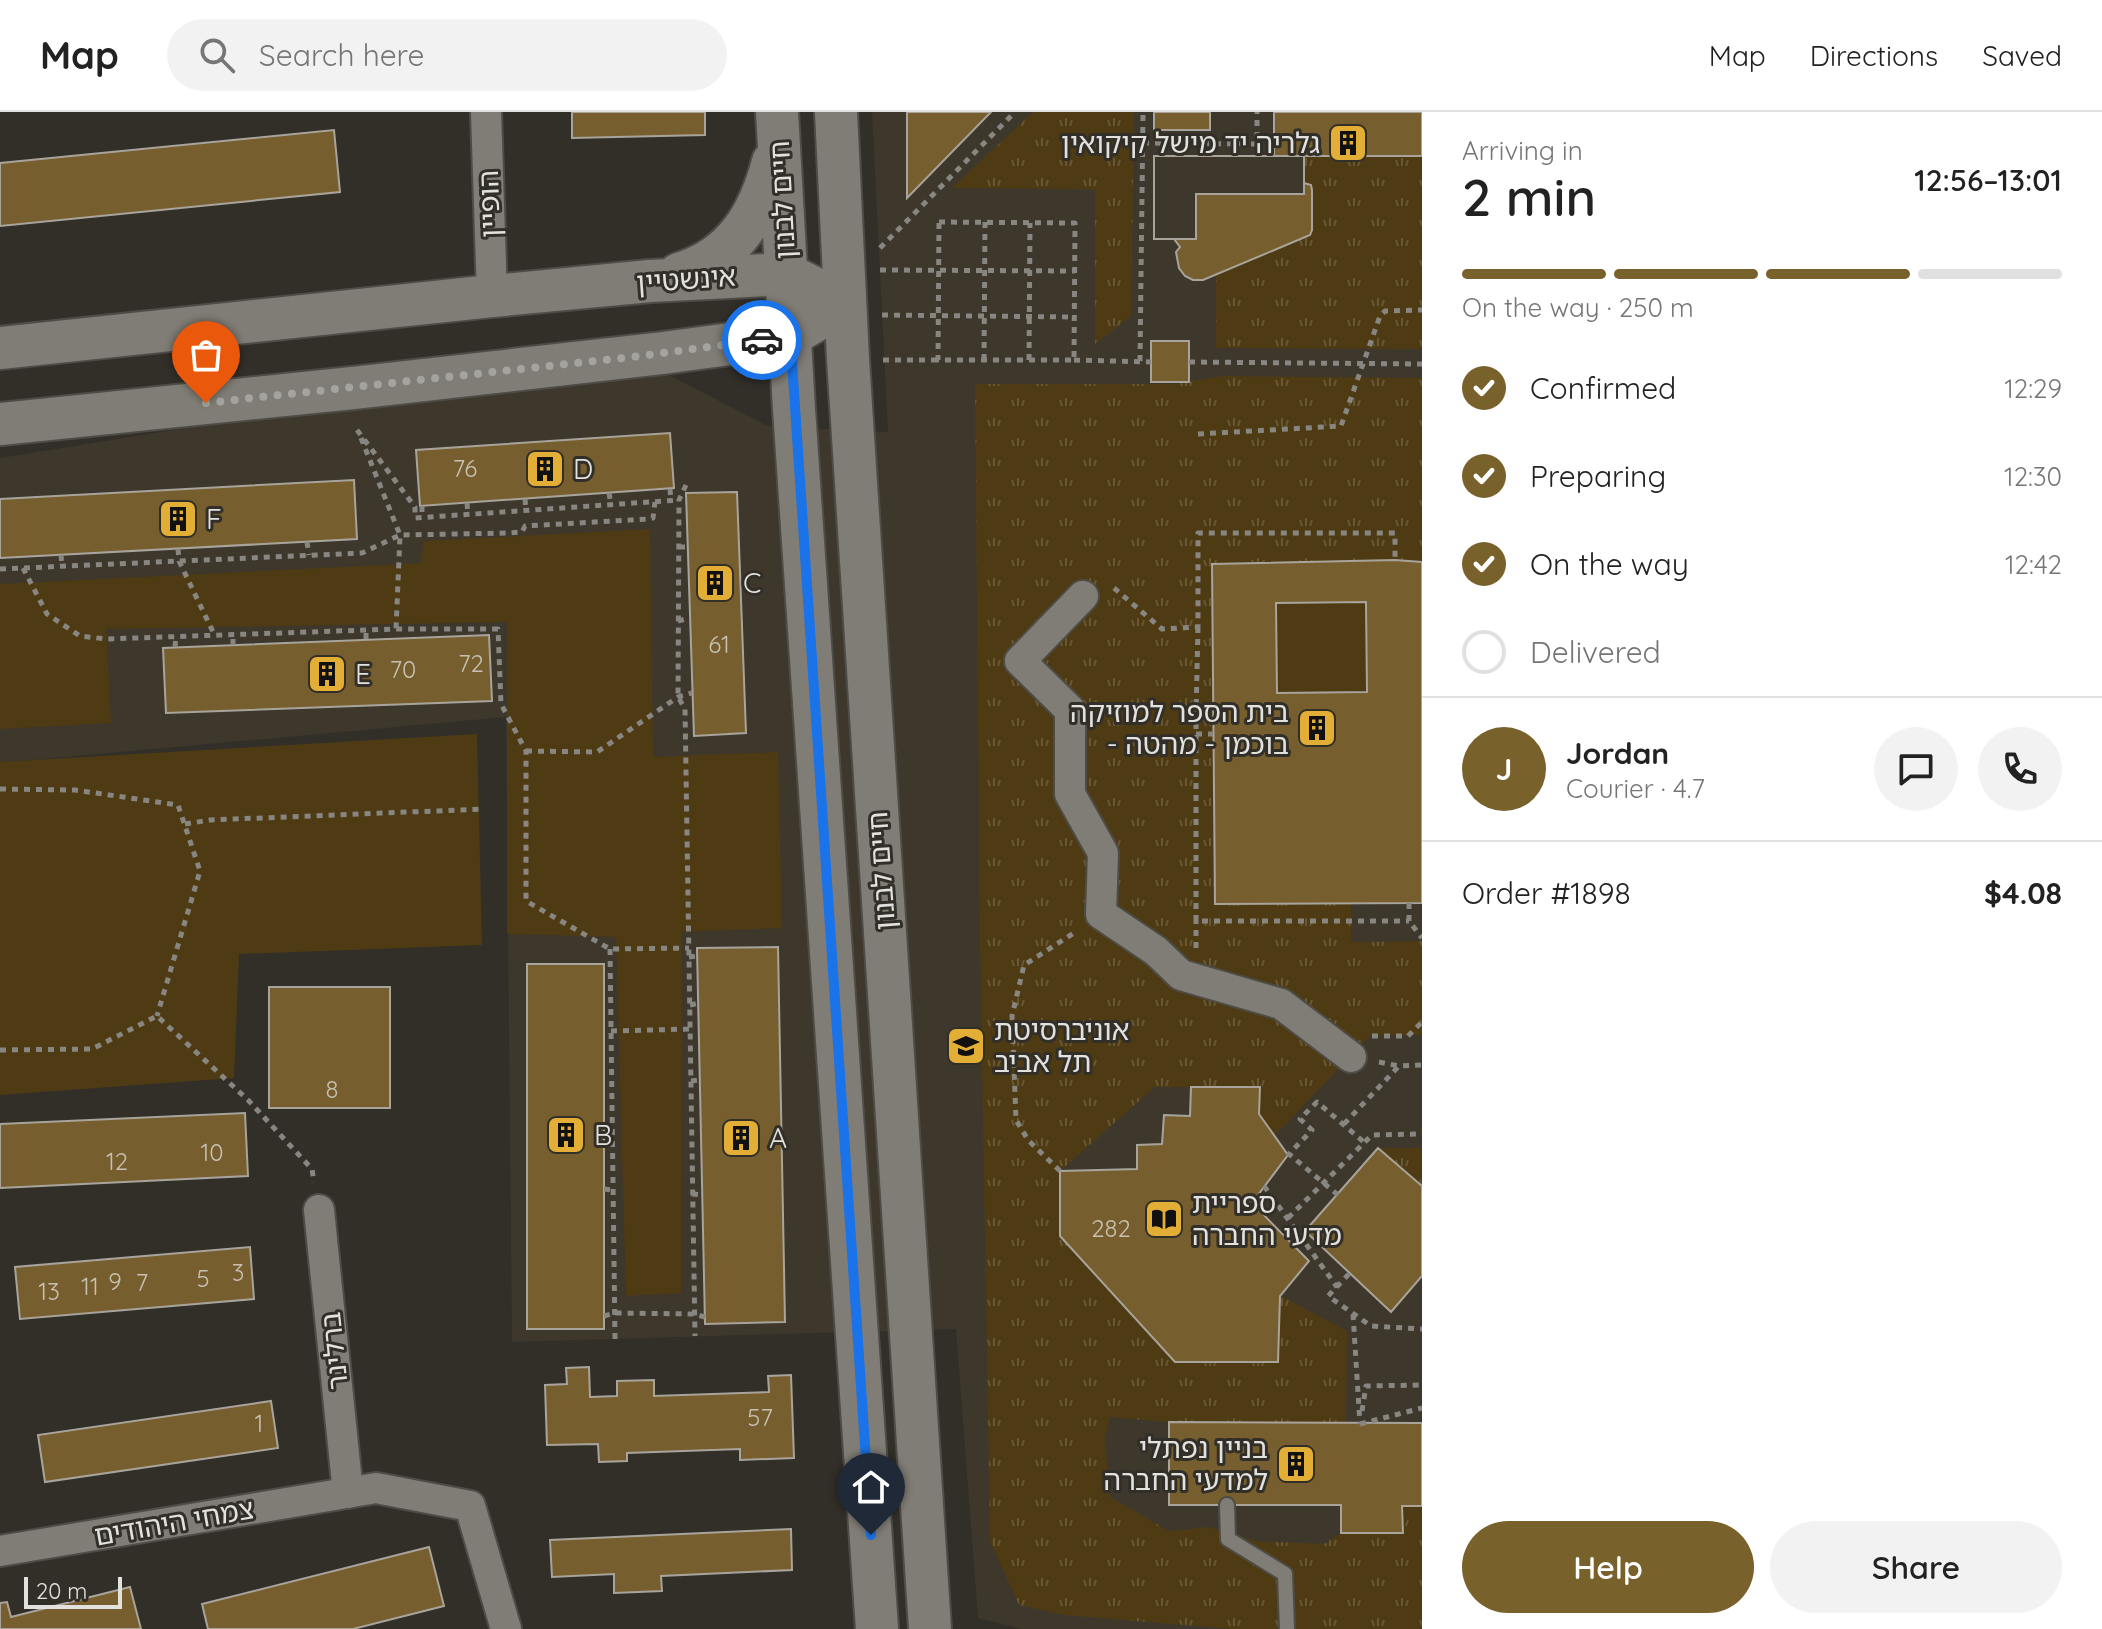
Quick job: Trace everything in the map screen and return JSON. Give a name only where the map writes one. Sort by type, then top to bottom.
[{"type":"main road","name":"חיים לבנון","points":[[836,112],[859,309],[930,1629]]},
{"type":"main road","name":"חיים לבנון","points":[[778,127],[789,336],[877,1629]]},
{"type":"main road","points":[[650,281],[697,269],[741,234],[762,196],[778,127]]},
{"type":"main road","name":"אינשטיין","points":[[0,348],[650,281],[786,274],[859,309]]},
{"type":"main road","points":[[0,424],[663,353],[789,336],[859,309]]},
{"type":"street","name":"הופיין","points":[[486,112],[492,296]]},
{"type":"street","points":[[1083,596],[1020,661],[1070,710],[1070,794],[1103,853],[1101,914],[1156,951],[1181,975],[1281,1004],[1351,1057]]},
{"type":"street","name":"ברלינר","points":[[319,1210],[348,1493]]},
{"type":"street","name":"צמחי היהודים","points":[[0,1551],[376,1488],[470,1506],[506,1629]]},
{"type":"lane","points":[[1227,1505],[1228,1539],[1285,1574],[1287,1629]]},
{"type":"path","points":[[871,257],[1015,112]]},
{"type":"path","points":[[1140,361],[1143,112]]},
{"type":"path","points":[[1143,143],[1257,144],[1257,112]]},
{"type":"path","points":[[938,360],[939,222],[985,222],[1075,223],[1074,360]]},
{"type":"path","points":[[984,360],[985,222]]},
{"type":"path","points":[[1029,360],[1030,223]]},
{"type":"path","points":[[871,270],[1075,271]]},
{"type":"path","points":[[859,309],[938,316],[1074,317]]},
{"type":"path","points":[[1198,434],[1341,426],[1382,312],[1422,310]]},
{"type":"path","points":[[875,360],[1151,362]]},
{"type":"path","points":[[1189,362],[1422,364]]},
{"type":"path","points":[[396,629],[400,535],[357,430],[415,507],[415,518],[655,502],[679,504]]},
{"type":"path","points":[[686,485],[679,504],[678,697],[685,709],[695,1336]]},
{"type":"path","points":[[670,489],[679,504]]},
{"type":"path","points":[[609,493],[611,505]]},
{"type":"path","points":[[525,499],[526,511]]},
{"type":"path","points":[[525,526],[648,519],[653,518],[655,502]]},
{"type":"path","points":[[467,503],[468,514]]},
{"type":"path","points":[[422,506],[422,517]]},
{"type":"path","points":[[0,569],[362,553],[400,535],[522,532],[524,518]]},
{"type":"path","points":[[1395,560],[1395,533],[1198,533],[1196,921],[1409,921]]},
{"type":"path","points":[[307,542],[309,555]]},
{"type":"path","points":[[679,547],[688,547]]},
{"type":"path","points":[[178,549],[179,561],[215,636]]},
{"type":"path","points":[[61,555],[62,566]]},
{"type":"path","points":[[23,568],[47,614],[80,636],[106,639],[396,629],[481,632],[498,629],[501,704],[526,751],[526,901],[610,949],[689,948]]},
{"type":"path","points":[[1083,596],[1103,578],[1162,629],[1198,627]]},
{"type":"path","points":[[678,621],[690,618]]},
{"type":"path","points":[[366,630],[366,639]]},
{"type":"path","points":[[233,635],[233,645]]},
{"type":"path","points":[[175,647],[176,637]]},
{"type":"path","points":[[526,751],[597,752],[678,697],[692,693]]},
{"type":"path","points":[[1196,734],[1213,734]]},
{"type":"path","points":[[0,789],[75,790],[178,805],[200,871],[157,1016],[92,1049],[0,1050]]},
{"type":"path","points":[[185,824],[210,820],[484,809]]},
{"type":"path","points":[[1409,903],[1409,921],[1422,938]]},
{"type":"path","points":[[1060,1171],[1028,1140],[1016,1120],[1012,1016],[1024,965],[1101,914]]},
{"type":"path","points":[[610,949],[607,1000],[611,1031],[615,1339]]},
{"type":"path","points":[[689,957],[698,956]]},
{"type":"path","points":[[690,1005],[699,1003]]},
{"type":"path","points":[[157,1016],[248,1100],[312,1169],[319,1210]]},
{"type":"path","points":[[1408,1036],[1422,1022]]},
{"type":"path","points":[[611,1031],[690,1029]]},
{"type":"path","points":[[1344,1124],[1399,1066],[1422,1065]]},
{"type":"path","points":[[604,1080],[612,1080]]},
{"type":"path","points":[[691,1081],[700,1080]]},
{"type":"path","points":[[1338,1195],[1289,1154],[1312,1130],[1300,1119],[1317,1102],[1365,1143]]},
{"type":"path","points":[[1288,1218],[1372,1135],[1422,1134]]},
{"type":"path","points":[[1264,1186],[1337,1287]]},
{"type":"path","points":[[604,1189],[613,1190]]},
{"type":"path","points":[[692,1194],[702,1195]]},
{"type":"path","points":[[1349,1274],[1328,1296],[1371,1326],[1422,1329]]},
{"type":"path","points":[[604,1316],[615,1313],[694,1314],[705,1317]]},
{"type":"path","points":[[1353,1314],[1360,1424]]},
{"type":"path","points":[[1360,1424],[1366,1386],[1422,1385]]},
{"type":"path","points":[[1360,1424],[1422,1408]]},
{"type":"shaded area","name":"אוניברסיטת תל אביב","points":[[872,112],[1422,112],[1422,1629],[1022,1629],[978,1618],[956,1329],[512,1342],[506,717],[0,763],[0,458],[414,391],[661,371],[768,426],[888,432]]},
{"type":"green space","points":[[1033,112],[1134,112],[1131,316],[1095,344],[1095,189],[952,188]]},
{"type":"green space","points":[[1304,156],[1422,156],[1422,349],[1216,348],[1216,274],[1310,235],[1310,185],[1304,183]]},
{"type":"green space","points":[[1223,376],[1422,378],[1422,562],[1212,565],[1215,904],[1351,904],[1351,942],[1422,941],[1422,1035],[1370,1036],[1274,1136],[1259,1115],[1260,1087],[1155,1087],[1060,1171],[1060,1236],[1175,1361],[1278,1362],[1281,1296],[1347,1331],[1346,1424],[1169,1422],[1110,1417],[1105,1439],[1110,1497],[1169,1531],[1208,1527],[1255,1541],[1324,1544],[1341,1533],[1403,1534],[1402,1506],[1422,1506],[1422,1629],[1232,1629],[1063,1615],[1019,1605],[990,1541],[975,384],[1177,384]]},
{"type":"green space","points":[[650,529],[653,757],[778,752],[782,928],[682,932],[681,1293],[626,1296],[616,937],[507,934],[507,622],[106,629],[111,723],[0,729],[0,584],[421,563],[424,541]]},
{"type":"green space","points":[[1366,602],[1367,692],[1277,693],[1276,603]]},
{"type":"green space","points":[[477,734],[482,945],[239,954],[234,1078],[0,1095],[0,762]]},
{"type":"green space","points":[[1378,1148],[1422,1148],[1422,1186]]},
{"type":"building","points":[[572,112],[705,112],[705,135],[572,138]]},
{"type":"building","points":[[907,112],[991,112],[907,198]]},
{"type":"building","points":[[1154,112],[1210,112],[1210,130],[1154,130]]},
{"type":"building","name":"גלריה יד מישל קיקואין","points":[[1274,112],[1422,112],[1422,156],[1274,156]]},
{"type":"building","points":[[334,130],[340,192],[0,226],[0,163]]},
{"type":"building","points":[[1154,156],[1304,156],[1304,194],[1196,194],[1196,239],[1154,239]]},
{"type":"building","points":[[1154,156],[1304,156],[1304,183],[1311,185],[1312,190],[1310,235],[1203,280],[1185,276],[1179,268],[1176,252],[1180,247],[1174,239],[1154,239]]},
{"type":"building","points":[[1151,341],[1189,341],[1189,382],[1151,382]]},
{"type":"building","name":"D","points":[[670,433],[674,488],[420,506],[416,450]]},
{"type":"building","name":"F","points":[[354,480],[357,539],[0,558],[0,499]]},
{"type":"building","name":"C","points":[[737,492],[746,733],[694,736],[686,493]]},
{"type":"building","name":"בית הספר למוזיקה - בוכמן - מהטה","points":[[1422,562],[1422,903],[1215,904],[1212,564]],"holes":[[[1366,602],[1367,692],[1277,693],[1276,603]]]},
{"type":"building","name":"E","points":[[489,635],[492,701],[166,713],[163,648]]},
{"type":"building","name":"A","points":[[778,947],[785,1322],[705,1324],[697,948]]},
{"type":"building","name":"B","points":[[527,964],[604,964],[604,1329],[527,1329]]},
{"type":"building","points":[[269,987],[390,987],[390,1108],[269,1108]]},
{"type":"building","name":"ספריית מדעי החברה","points":[[1191,1087],[1260,1087],[1259,1114],[1288,1155],[1252,1203],[1309,1261],[1280,1296],[1278,1362],[1175,1362],[1060,1236],[1060,1171],[1137,1169],[1137,1145],[1162,1144],[1164,1115],[1190,1116]]},
{"type":"building","points":[[245,1113],[248,1176],[0,1188],[0,1124]]},
{"type":"building","points":[[1378,1148],[1422,1186],[1422,1276],[1391,1312],[1305,1231]]},
{"type":"building","points":[[250,1247],[254,1299],[20,1319],[15,1267]]},
{"type":"building","points":[[589,1367],[590,1397],[617,1396],[617,1381],[654,1380],[654,1396],[769,1392],[768,1376],[791,1375],[794,1458],[740,1460],[740,1449],[627,1453],[627,1461],[599,1462],[598,1444],[547,1445],[545,1385],[567,1384],[566,1368]]},
{"type":"building","points":[[271,1401],[278,1448],[45,1482],[38,1435]]},
{"type":"building","name":"בניין נפתלי למדעי החברה","points":[[1169,1422],[1422,1423],[1422,1506],[1402,1506],[1403,1533],[1341,1533],[1341,1505],[1169,1505]]},
{"type":"building","points":[[791,1529],[792,1570],[661,1576],[662,1591],[614,1593],[614,1574],[552,1577],[550,1540]]},
{"type":"building","points":[[429,1547],[444,1606],[353,1629],[208,1629],[202,1604]]},
{"type":"building","points":[[130,1587],[141,1629],[0,1629],[0,1603],[7,1602],[11,1617]]},
{"type":"way so far","points":[[206,403],[762,340]]},
{"type":"place","name":"גלריה יד מישל קיקואין","points":[[1348,143]]},
{"type":"place","name":"D","points":[[545,469]]},
{"type":"place","name":"F","points":[[178,519]]},
{"type":"place","name":"C","points":[[715,583]]},
{"type":"place","name":"E","points":[[327,674]]},
{"type":"place","name":"בית הספר למוזיקה - בוכמן - מהטה","points":[[1317,728]]},
{"type":"place","name":"אוניברסיטת תל אביב","points":[[966,1046]]},
{"type":"place","name":"B","points":[[566,1135]]},
{"type":"place","name":"A","points":[[741,1138]]},
{"type":"place","name":"ספריית מדעי החברה","points":[[1164,1219]]},
{"type":"place","name":"בניין נפתלי למדעי החברה","points":[[1296,1464]]},
{"type":"route","points":[[762,340],[789,336],[792,362],[871,1535]]}]
